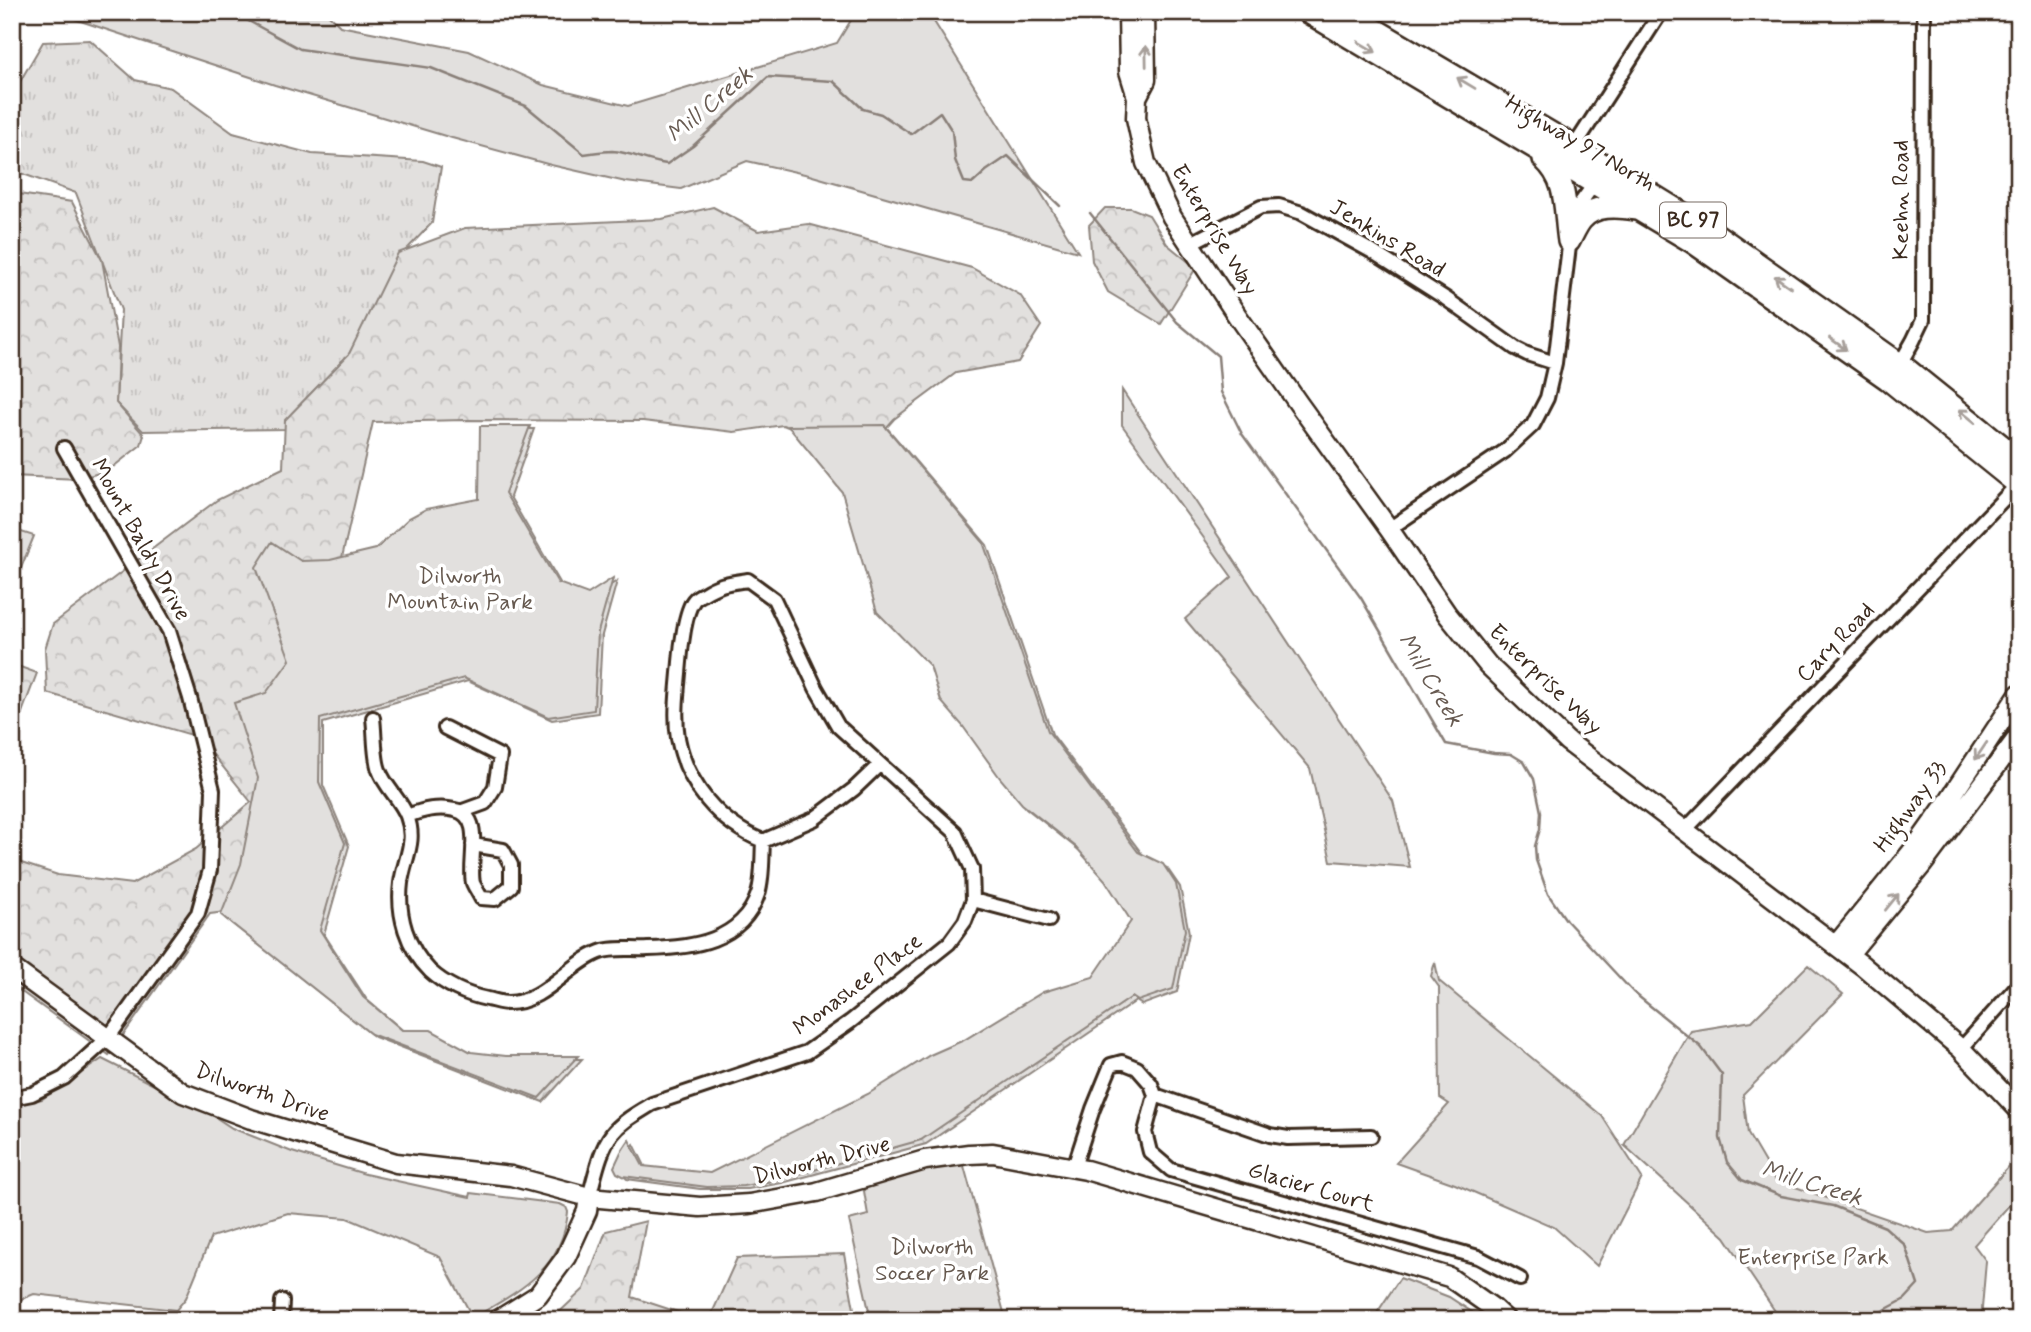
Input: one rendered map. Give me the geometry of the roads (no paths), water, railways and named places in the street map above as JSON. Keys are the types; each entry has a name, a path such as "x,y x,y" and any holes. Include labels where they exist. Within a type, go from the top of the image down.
{"highway":[{"name":"Highway 97 North","path":"1308,12 1640,209 1894,372 1946,399 2019,460"},
{"name":"Highway 97 North","path":"1345,12 1574,147 1711,232 1894,372 2019,484"},
{"path":"1530,145 1555,168 1563,186 1569,241"},
{"path":"1552,157 1574,147"},
{"path":"1595,183 1623,179"},
{"path":"1569,241 1581,219 1597,209 1617,206 1640,209"}],"street":[{"name":"Enterprise Way","path":"1128,12 1129,71 1137,97 1136,118 1146,163 1172,217 1298,403 1389,528 1447,614 1488,665 1567,741 1843,949 1961,1049 2019,1110"},
{"name":"Enterprise Way","path":"1137,97 1146,80 1145,12"},
{"path":"1574,147 1661,12"},
{"name":"Keehn Road","path":"1894,372 1923,320 1924,12"},
{"path":"1389,528 1506,451 1533,425 1547,398 1555,363 1573,213 1595,183"},
{"name":"Jenkins Road","path":"1189,244 1261,207 1279,206 1302,214 1371,251 1455,304 1515,348 1555,363"},
{"name":"Mount Baldy Drive","path":"12,1098 32,1094 64,1078 108,1038 198,913 210,870 213,790 190,698 169,631 64,448"},
{"name":"Cary Road","path":"1684,831 2019,484"},
{"path":"880,765 854,789 814,819 763,841 744,833 717,811 699,792 687,767 678,737 677,692 682,637 694,599 719,584 748,580 774,599 816,688 838,726 955,832 972,869 973,900 1049,920"},
{"name":"Highway 33","path":"1843,949 1949,800 2019,694"},
{"path":"373,718 378,768 407,816 411,845 401,883 401,917 409,943 430,970 452,986 477,997 508,1003 526,999 602,951 681,948 708,943 731,931 748,914 759,893 763,841"},
{"path":"407,816 426,809 463,811 485,803 495,787 500,756 445,728"},
{"name":"Highway 33","path":"1843,949 1922,865 2019,736"},
{"path":"463,811 472,823 473,884 481,898 495,899 511,886 511,865 503,850 473,845"},
{"name":"Monashee Place","path":"589,1197 602,1152 611,1134 630,1117 652,1104 807,1052 850,1022 948,943 965,921 973,900"},
{"name":"Dilworth Drive","path":"12,968 183,1093 251,1119 396,1163 511,1176 589,1197 699,1207 749,1204 817,1192 925,1160 993,1153 1074,1167 1449,1277 1506,1320"},
{"path":"1961,1049 2019,984"},
{"path":"1074,1167 1111,1065 1122,1062 1137,1068 1151,1084 1155,1095"},
{"name":"Glacier Court","path":"1371,1136 1288,1138 1270,1135 1155,1095 1145,1132 1150,1152 1171,1170 1478,1256 1520,1279"},
{"path":"498,1320 538,1296 566,1257 587,1211 589,1197"},
{"path":"281,1320 282,1301"}],"waterway":[{"name":"Mill Creek","path":"232,12 300,49 431,68 526,106 584,154 619,152 667,164 693,146 768,77 833,81 863,109 881,114 911,134 940,112 952,131 955,160 964,182 973,183 1008,156 1060,206"},
{"name":"Mill Creek","path":"1090,213 1177,322 1218,356 1221,392 1242,434 1361,598 1446,744 1511,754 1524,762 1534,779 1541,812 1535,846 1536,860 1548,894 1566,920 1633,992 1701,1047 1722,1075 1720,1138 1727,1162 1742,1180 1781,1196 1833,1206 1885,1227 1905,1245 1918,1285 1905,1299 1879,1313 1880,1320"}],"park label":[{"name":"Dilworth Mountain Park","path":"460,590"},
{"name":"Enterprise Park","path":"1813,1258"},
{"name":"Dilworth Soccer Park","path":"932,1261"}]}
